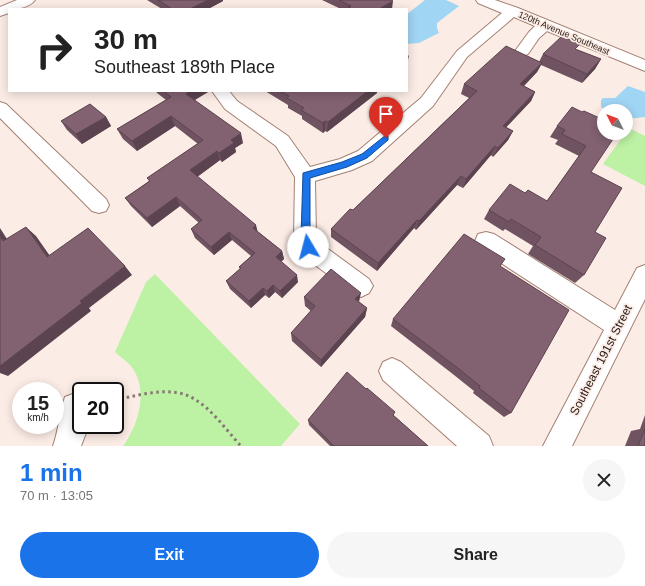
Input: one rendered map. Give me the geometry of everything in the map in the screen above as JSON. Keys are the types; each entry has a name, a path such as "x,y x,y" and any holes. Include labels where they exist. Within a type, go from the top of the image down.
{"street":[{"path":"9,8 28,0"},
{"name":"120th Avenue Southeast","path":"483,0 645,66"},
{"path":"306,176 344,165 365,156 427,102 462,54 513,11"},
{"path":"523,51 534,35 546,25"},
{"path":"221,92 231,105 282,142 306,176 305,237 308,247 361,286"},
{"path":"0,108 99,205"},
{"path":"486,241 619,326"},
{"name":"Southeast 191st Street","path":"557,446 645,275"},
{"path":"392,371 478,446"},
{"path":"67,446 72,433"}],"path":[{"path":"124,398 154,393 180,393 192,398 202,406 241,446"}],"green space":[{"path":"633,130 645,136 645,186 603,164 620,140 633,140"},
{"path":"155,274 300,424 281,446 123,446 134,427 140,405 141,394 135,373 129,364 115,352 146,282"}],"water":[{"path":"425,0 446,0 459,6 437,23 439,33 419,43 408,44 408,13"},
{"path":"628,86 645,92 645,117 633,118 633,104 601,104 601,100 603,98 615,98"}],"building":[{"path":"158,0 208,0 192,8 170,8"},
{"path":"339,0 393,1 381,8 348,7 351,6"},
{"path":"562,36 580,44 575,49 601,59 587,74 543,54"},
{"path":"506,46 542,63 520,84 535,92 503,126 513,131 498,148 495,146 466,179 461,176 419,221 417,220 378,263 331,229 350,209 353,210 477,91 464,84"},
{"path":"164,92 189,92 186,94 241,133 231,140 234,143 219,153 217,151 190,170 256,225 253,228 282,251 276,257 297,275 280,291 273,285 267,291 263,288 249,301 226,281 255,253 229,232 211,247 191,229 202,220 176,197 147,218 125,198 150,181 147,178 203,140 171,116 132,141 117,129 171,97"},
{"path":"282,92 367,92 328,122 325,121 323,123 301,110 304,108 287,98 289,96"},
{"path":"90,104 106,117 76,134 61,121"},
{"path":"572,107 597,117 597,140 612,140 591,172 622,188 595,232 606,238 584,275 535,245 541,237 511,219 509,222 489,210 510,184 525,193 528,190 547,201 586,146 562,134 565,130 557,126"},
{"path":"26,227 47,257 88,228 125,266 80,301 82,303 0,366 0,236 3,241"},
{"path":"464,234 505,259 500,266 569,310 511,413 479,388 480,386 459,369 393,319"},
{"path":"331,269 361,293 355,299 367,308 321,360 291,333 315,306 304,297"},
{"path":"347,372 395,412 393,415 428,446 334,446 308,420"},
{"path":"645,429 645,446 638,446"}],"route":[{"path":"308,247 305,237 306,176 344,165 365,156 386,138"}]}
